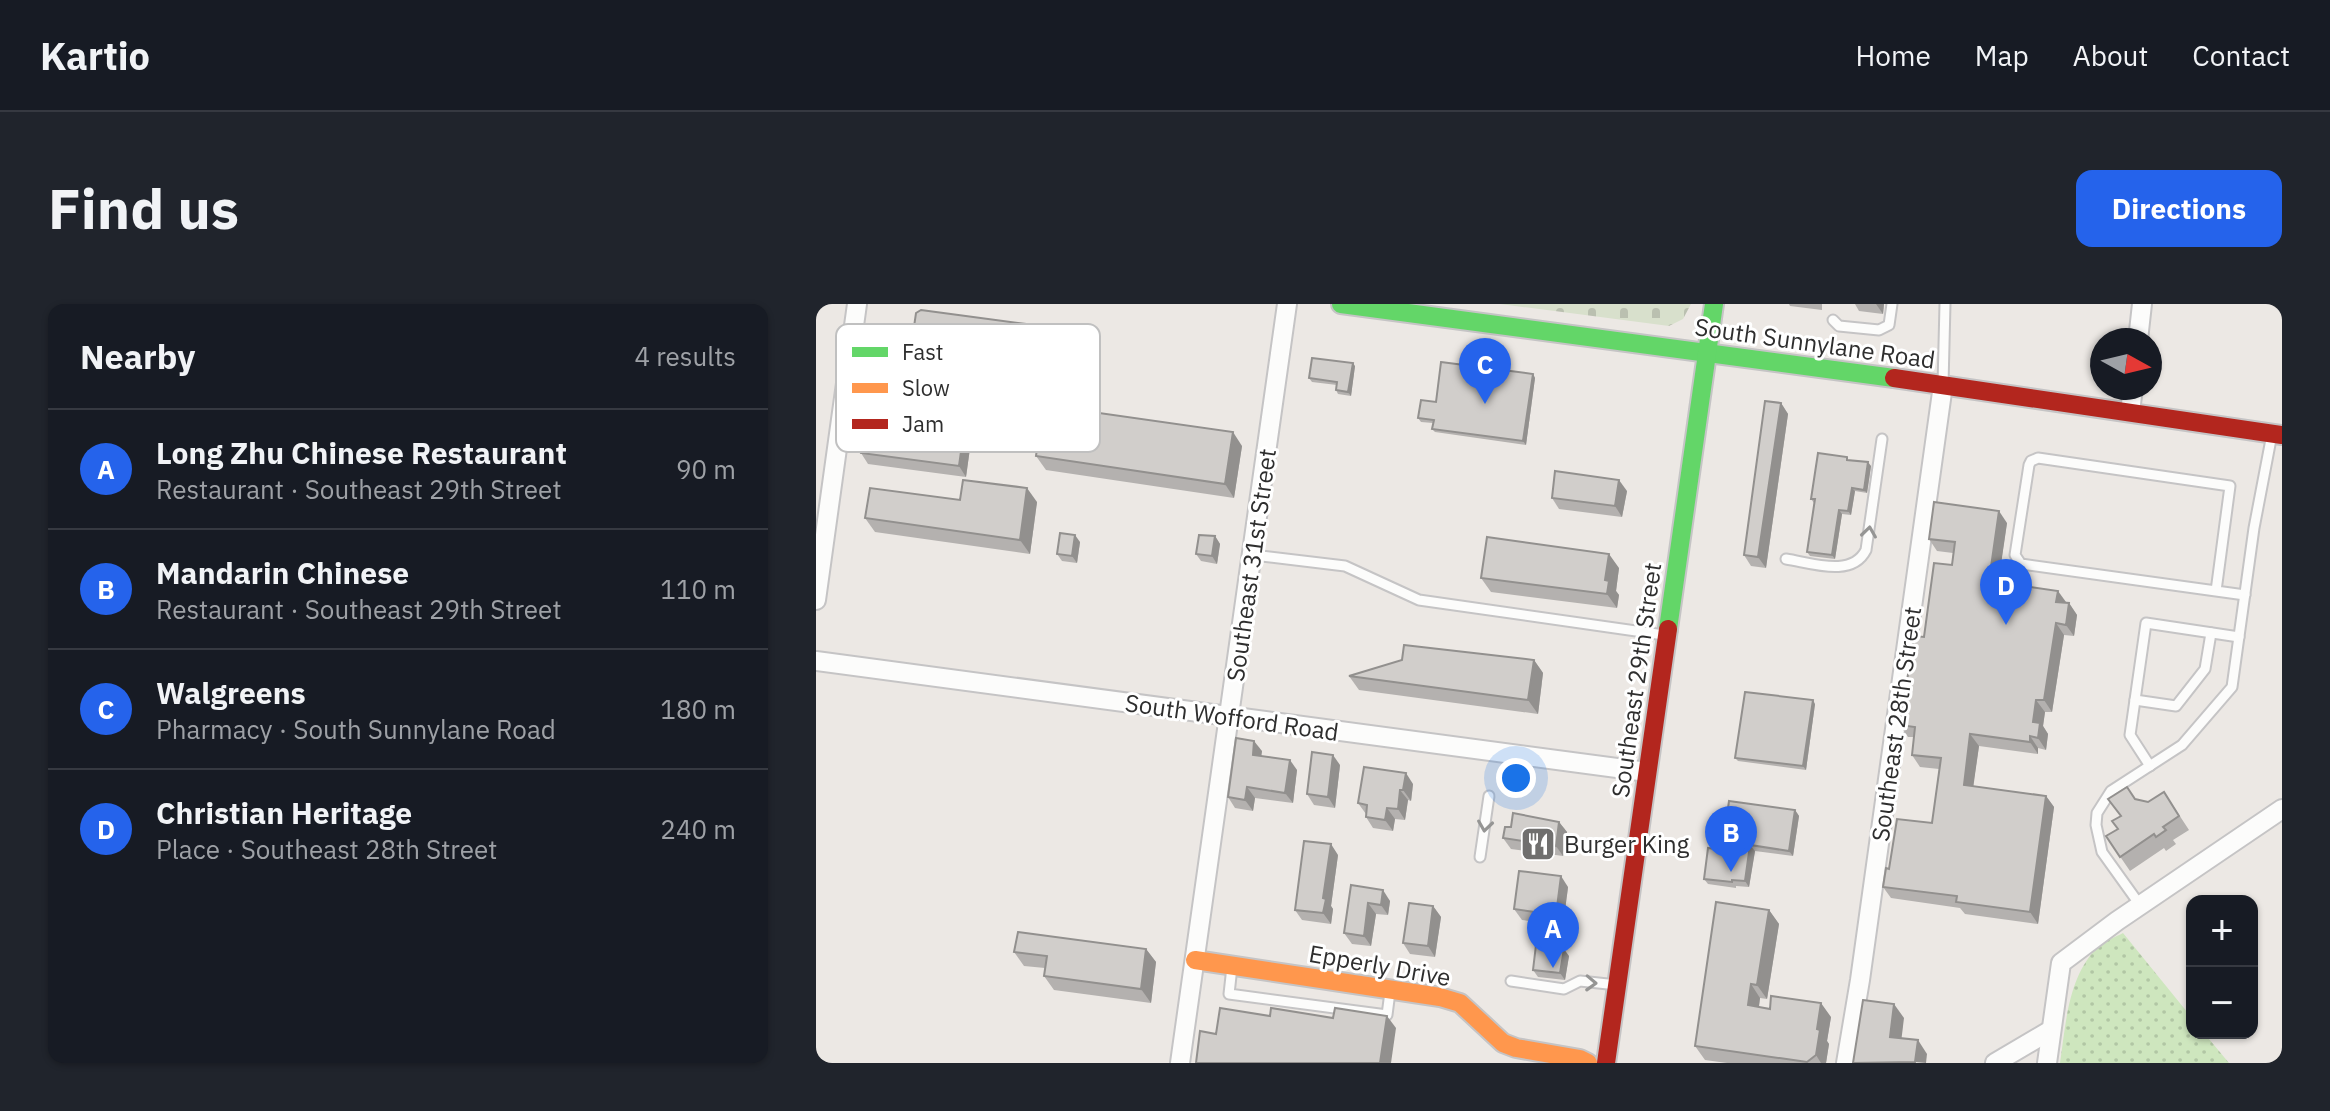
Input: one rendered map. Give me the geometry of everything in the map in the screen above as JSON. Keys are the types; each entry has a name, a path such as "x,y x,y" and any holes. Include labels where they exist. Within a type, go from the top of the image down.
{"main road":[{"name":"South Sunnylane Road","path":"1341,304 1943,385 2277,434"},
{"name":"Southeast 29th Street","path":"1606,1063 1714,304"},
{"name":"Epperly Drive","path":"1195,960 1440,997 1460,1003 1503,1043 1588,1063"}],"street":[{"path":"854,324 857,304"},
{"name":"Southeast 31st Street","path":"1180,1063 1287,304"},
{"path":"2139,328 2142,304"},
{"name":"Southeast 28th Street","path":"1846,1063 1943,385"},
{"path":"2130,412 2132,400"},
{"path":"816,600 836,452"},
{"name":"South Wofford Road","path":"816,661 1647,772"},
{"path":"2047,1063 2061,963 2140,905 2282,809"},
{"path":"1995,1063 2051,1030"}],"lane":[{"path":"1833,320 1839,326 1879,330 1889,325 1892,304"},
{"path":"1943,385 1945,304"},
{"path":"2140,905 2102,852 2096,825 2097,813 2111,791 2192,736 2232,687 2254,528 2277,434"},
{"path":"1786,559 1848,567 1863,557 1882,439"},
{"path":"2216,591 2230,486 2038,458 2031,461 2015,555 2021,564 2216,591 2245,595"},
{"path":"1253,555 1345,566 1419,600 1667,635"},
{"path":"2150,766 2130,735 2146,623 2239,637"},
{"path":"2135,700 2176,706 2205,669 2211,633"},
{"path":"1480,857 1489,796"},
{"path":"1232,966 1229,994 1387,1015 1391,989"},
{"path":"1280,1001 1284,973"},
{"path":"1511,981 1564,989 1580,981 1617,985"},
{"path":"1343,1009 1347,982"}],"green space":[{"path":"1500,304 1691,304 1683,319 1669,326"},
{"path":"2123,933 2186,1011 2186,1039 2209,1039 2229,1063 2060,1063 2075,985 2089,957 2105,942"}],"building":[{"path":"921,310 1026,324 914,324 916,313"},
{"path":"1312,358 1353,363 1348,392 1336,390 1337,382 1309,378"},
{"path":"1441,362 1533,374 1523,441 1432,429 1434,420 1418,418 1421,400 1436,402"},
{"path":"1765,401 1781,403 1758,557 1744,555"},
{"path":"1100,413 1233,432 1225,484 1036,456 1037,452 1100,452"},
{"path":"861,452 961,452 959,466"},
{"path":"1818,453 1868,462 1864,490 1852,488 1848,511 1839,510 1832,555 1807,552"},
{"path":"1555,471 1619,480 1615,506 1552,498"},
{"path":"963,480 1027,488 1020,540 865,518 870,488 960,500"},
{"path":"1934,502 1999,511 1989,581 2058,591 2056,602 2069,603 2066,625 2056,623 2044,700 2036,700 2033,722 2040,723 2038,738 2030,736 2030,742 1970,734 1964,785 2046,796 2030,912 1956,902 1957,896 1883,887 1897,819 1932,823 1941,758 1912,755 1915,727 1900,725 1914,636 1924,637 1934,563 1952,565 1955,542 1929,539"},
{"path":"1060,533 1075,535 1072,556 1057,554"},
{"path":"1199,535 1215,536 1212,556 1196,554"},
{"path":"1487,537 1609,554 1605,580 1609,581 1607,594 1481,578"},
{"path":"1404,645 1534,660 1528,700 1349,676 1402,660"},
{"path":"1745,692 1813,700 1803,766 1735,758"},
{"path":"1236,738 1254,741 1253,755 1290,760 1285,793 1247,787 1245,800 1228,797"},
{"path":"1312,752 1333,755 1328,797 1307,794"},
{"path":"1364,767 1406,773 1398,809 1387,808 1385,820 1366,817 1367,805 1358,803"},
{"path":"2127,787 2135,799 2148,802 2164,792 2179,816 2163,827 2166,830 2156,837 2154,834 2120,857 2106,836 2118,829 2112,821 2121,816 2108,799"},
{"path":"1729,801 1795,810 1789,851 1750,845 1745,881 1704,879 1708,848 1722,850"},
{"path":"1513,813 1559,822 1556,846 1503,838 1505,827 1511,827"},
{"path":"1304,841 1331,844 1323,913 1295,910"},
{"path":"1519,871 1561,876 1556,915 1514,909"},
{"path":"1351,885 1383,890 1381,905 1368,903 1364,936 1344,933"},
{"path":"1716,902 1769,910 1757,985 1751,984 1748,1005 1770,1009 1771,996 1821,1003 1816,1055 1807,1062 1695,1046"},
{"path":"1409,903 1433,906 1428,946 1403,943"},
{"path":"1018,932 1146,949 1141,989 1044,976 1047,956 1014,952"},
{"path":"1536,945 1564,949 1560,973 1533,970"},
{"path":"1863,1000 1894,1004 1890,1037 1918,1040 1915,1062 1853,1063"},
{"path":"1220,1008 1270,1016 1271,1008 1333,1018 1335,1008 1387,1016 1380,1063 1196,1063 1200,1031 1216,1034"}],"traffic: fast":[{"path":"1341,304 1894,378"},
{"path":"1668,629 1714,304"}],"traffic: slow":[{"path":"1195,960 1440,997 1460,1003 1503,1043 1588,1063"}],"traffic: jam":[{"path":"1894,378 2282,435"},
{"path":"1606,1063 1668,629"}],"place":[{"name":"Walgreens","path":"1485,404"},
{"name":"Christian Heritage","path":"2006,625"},
{"name":"Burger King","path":"1538,844"},
{"name":"Mandarin Chinese","path":"1731,872"},
{"name":"Long Zhu Chinese Restaurant","path":"1553,968"}]}
